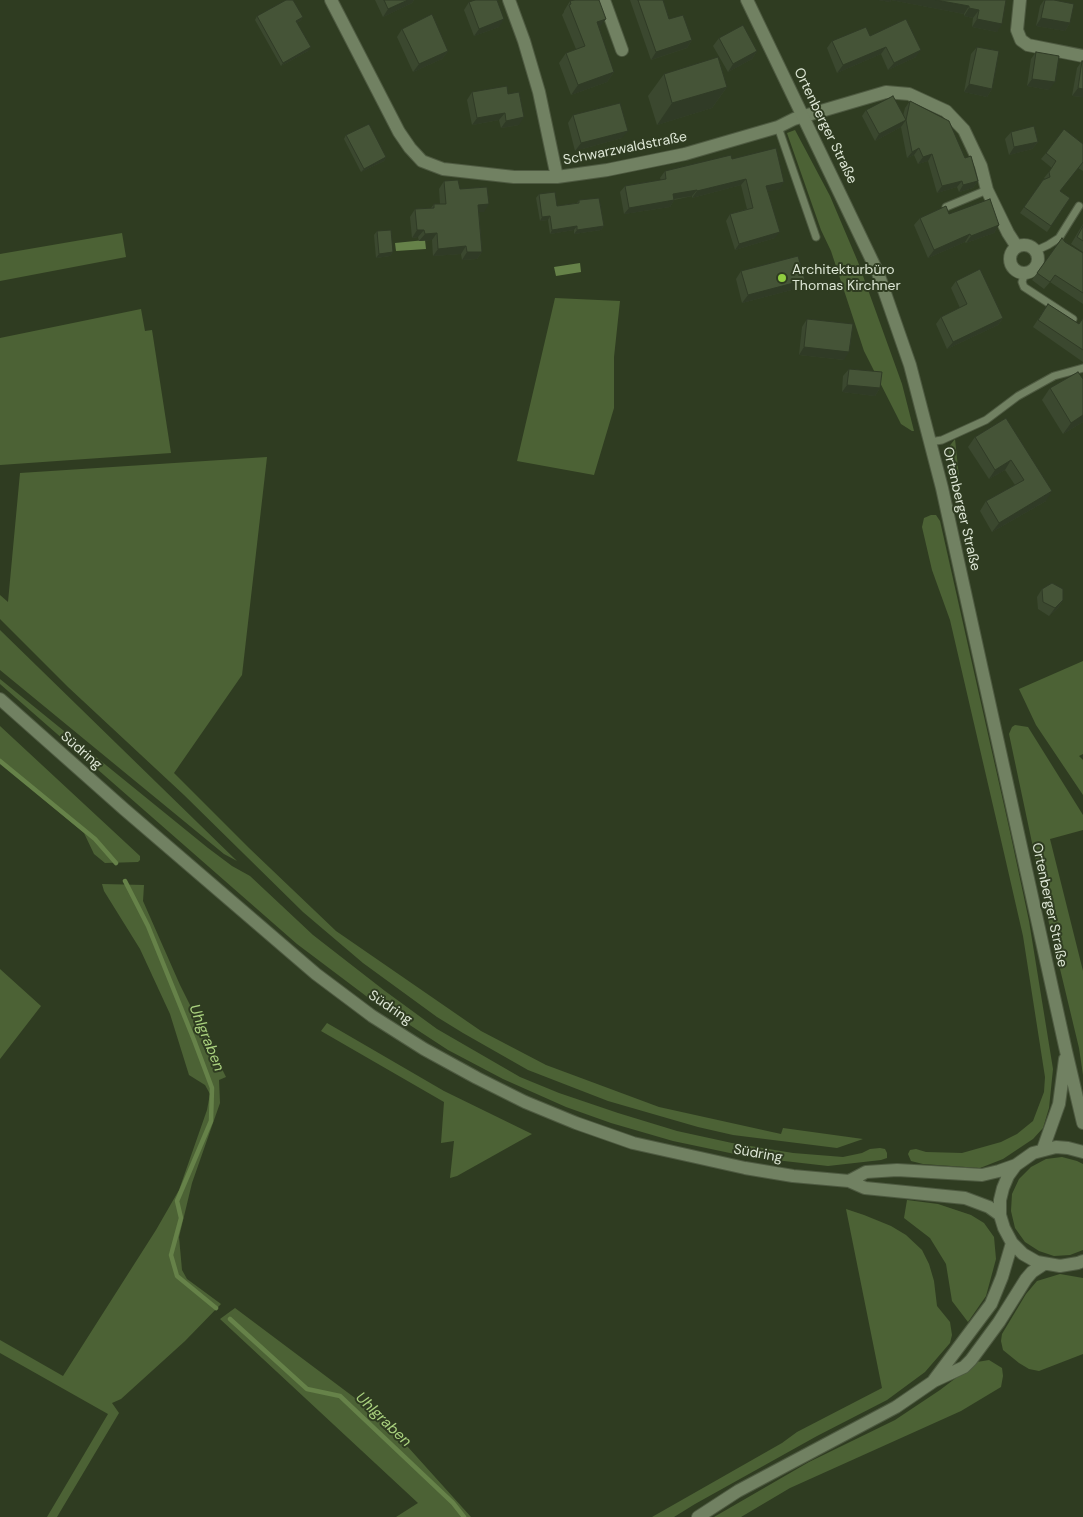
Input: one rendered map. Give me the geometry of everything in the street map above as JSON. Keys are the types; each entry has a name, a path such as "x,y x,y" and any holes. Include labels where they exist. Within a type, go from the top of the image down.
{"street":[{"name":"Schwarzwaldstraße","path":"331,0 398,132 422,161 443,169 514,177 557,177 607,170 685,154 778,127 804,116 886,92 909,94 946,111 964,130 981,166 987,190 1008,233 1017,246"},
{"path":"509,0 540,92 557,177"},
{"path":"604,0 622,50"},
{"name":"Ortenberger Straße","path":"747,0 878,273 910,365 930,442 968,608 1083,1124"},
{"path":"1020,0 1017,30 1020,40 1028,45 1083,56"},
{"path":"1027,245 1036,251 1038,258 1032,271 1025,273 1017,272 1012,266 1010,259 1012,252 1017,246 1027,245"},
{"name":"Südring","path":"0,700 160,841 316,974 372,1016 424,1049 524,1102 576,1123 634,1142 694,1158 793,1176 848,1181 865,1188 965,1198 989,1207 1000,1214"},
{"name":"Ortenberger Straße","path":"1043,1149 1059,1104 1066,1051"},
{"path":"1081,1264 1060,1266 1044,1264 1023,1254 1012,1242 1004,1228 1000,1214 1000,1200 1008,1176 1016,1165 1029,1156 1043,1149 1056,1147 1083,1152"},
{"name":"Südring","path":"848,1181 866,1172 897,1170 982,1175 1016,1165"},
{"path":"934,1381 991,1304 1002,1277 1012,1242"},
{"path":"698,1517 738,1491 896,1407 934,1381 964,1368 1000,1322 1026,1278 1044,1264"}],"lane":[{"path":"778,127 816,237"},
{"path":"946,207 987,190"},
{"path":"1036,251 1059,238 1079,206"},
{"path":"1059,238 1063,245"},
{"path":"1025,273 1022,282 1024,287 1073,319"},
{"path":"930,442 942,440 986,420 1018,396 1054,376 1083,368"}],"shaded area":[{"path":"795,130 830,196 858,262 902,384 914,431 901,424 864,351 831,251 821,230 787,133"},
{"path":"122,233 126,257 0,281 0,254"},
{"path":"425,240 426,249 396,251 395,243"},
{"path":"580,263 581,272 556,276 554,267"},
{"path":"555,298 620,301 614,357 614,408 594,475 517,461"},
{"path":"141,309 145,331 152,330 171,453 0,465 0,338"},
{"path":"955,439 961,496 957,496 948,448"},
{"path":"267,457 242,675 174,773 336,931 481,1031 546,1065 659,1107 781,1134 783,1128 863,1139 837,1148 733,1135 698,1127 608,1101 528,1070 463,1033 437,1017 363,963 303,912 184,795 68,687 0,619 0,595 8,602 20,473"},
{"path":"936,515 940,521 1010,832 1029,921 1053,1069 1049,1108 1043,1128 1033,1139 1003,1159 980,1168 923,1164 911,1161 908,1154 910,1150 916,1149 926,1152 962,1153 1001,1142 1017,1134 1033,1121 1044,1092 1045,1077 1023,936 950,620 932,570 922,527 924,518"},
{"path":"0,630 237,861 224,854 0,670"},
{"path":"1083,661 1083,754 1079,756 1083,760 1083,795 1036,725 1019,689"},
{"path":"0,679 208,848 232,866 250,876 313,935 385,991 437,1029 520,1077 559,1093 677,1131 732,1143 793,1153 843,1157 880,1148 885,1149 887,1158 828,1166 749,1157 673,1141 611,1123 566,1107 503,1079 448,1050 370,999 297,944 0,684"},
{"path":"1015,725 1028,727 1083,815 1083,830 1050,839 1083,971 1083,1075 1079,1048 1049,923 1009,734"},
{"path":"0,726 140,856 140,860 138,862 105,863 94,854 84,833 0,763"},
{"path":"102,884 144,885 143,901 180,985 226,1077 219,1080 220,1103 192,1183 179,1237 182,1270 187,1279 221,1304 185,1341 121,1399 112,1403 119,1413 57,1517 47,1517 108,1414 0,1353 0,1340 63,1376 156,1230 179,1190 207,1110 210,1094 205,1085 189,1075 170,1014 140,949 104,891"},
{"path":"0,969 41,1006 0,1059"},
{"path":"327,1023 444,1091 532,1134 457,1176 450,1178 454,1141 441,1143 444,1102 321,1031"},
{"path":"1062,1157 1083,1164 1083,1250 1070,1255 1054,1256 1039,1251 1025,1242 1015,1228 1011,1211 1012,1194 1019,1179 1031,1167 1046,1159"},
{"path":"907,1200 938,1204 971,1215 984,1223 994,1237 996,1259 986,1296 968,1322 952,1301 946,1264 930,1238 904,1218"},
{"path":"846,1209 891,1226 906,1235 922,1250 934,1281 937,1306 950,1322 952,1335 950,1343 925,1372 887,1400 817,1436 674,1517 652,1517 782,1443 797,1432 882,1388"},
{"path":"1060,1274 1083,1278 1083,1354 1039,1371 1029,1369 1003,1350 1002,1334 1026,1294 1037,1281"},
{"path":"235,1308 359,1401 398,1436 471,1517 396,1517 418,1503 220,1319"},
{"path":"989,1360 1002,1368 1001,1387 961,1411 790,1488 741,1517 714,1517 809,1462 895,1420 977,1362"}],"building":[{"path":"286,0 293,0 303,17 296,21 311,47 283,63 257,16"},
{"path":"384,0 408,0 388,9"},
{"path":"475,0 497,0 504,19 479,29 469,2"},
{"path":"599,0 606,19 597,22 614,72 578,85 566,53 585,46 569,5 571,4 570,1"},
{"path":"638,0 663,0 669,19 683,15 692,40 656,52"},
{"path":"936,0 1006,0 1002,24 977,19 979,10 969,8 969,6"},
{"path":"1045,0 1074,4 1070,23 1041,18"},
{"path":"432,14 448,51 419,64 402,29"},
{"path":"906,19 921,50 894,63 886,47 843,65 832,41 866,27 870,36"},
{"path":"743,25 757,51 733,64 719,38"},
{"path":"977,47 999,51 992,89 969,84"},
{"path":"1036,52 1059,56 1055,82 1032,79"},
{"path":"718,57 727,87 672,103 664,74"},
{"path":"1083,61 1083,89 1078,88"},
{"path":"507,86 508,94 519,92 524,117 506,121 505,113 477,118 472,92"},
{"path":"893,96 906,120 879,134 866,110"},
{"path":"910,101 949,121 965,158 971,156 978,181 963,185 962,181 942,186 932,154 923,157 919,148 912,152 906,120"},
{"path":"620,103 628,131 581,143 573,115"},
{"path":"369,124 386,157 364,169 346,135"},
{"path":"1034,126 1038,142 1014,147 1011,132"},
{"path":"1064,129 1083,144 1083,162 1060,191 1070,198 1051,226 1024,207 1043,180 1050,177 1049,172 1056,161 1046,153"},
{"path":"776,148 784,182 766,186 780,232 739,244 730,214 753,208 746,179 697,191 673,194 674,200 629,208 625,186 666,179 665,171 731,155 732,159"},
{"path":"458,180 460,189 487,187 489,204 478,205 482,252 467,252 466,246 438,249 437,233 425,234 424,230 417,230 415,209 434,208 434,204 446,204 444,181"},
{"path":"555,192 557,206 579,203 579,200 599,198 604,226 577,230 577,226 552,230 550,216 542,217 539,194"},
{"path":"990,199 999,225 971,236 970,234 934,250 920,218 946,206 949,214"},
{"path":"1083,226 1083,241 1077,237"},
{"path":"391,230 393,252 379,254 377,231"},
{"path":"1062,238 1065,242 1083,253 1083,293 1055,275 1050,282 1037,273"},
{"path":"798,256 805,280 748,295 741,271"},
{"path":"980,269 1003,318 953,342 941,317 967,304 956,281"},
{"path":"1048,304 1079,324 1083,318 1083,350 1038,320"},
{"path":"807,319 853,324 849,352 804,347"},
{"path":"849,369 882,372 880,388 847,385"},
{"path":"1078,372 1083,379 1083,415 1071,423 1050,388"},
{"path":"1006,418 1052,491 999,523 986,501 1024,480 1011,460 995,470 975,437"},
{"path":"1052,583 1063,589 1063,600 1055,608 1043,602 1042,589"}],"waterway":[{"name":"Uhlgraben","path":"0,761 95,839 116,863"},
{"name":"Uhlgraben","path":"125,881 148,926 212,1088 211,1121 177,1201 181,1218 171,1255 177,1276 216,1308"},
{"name":"Uhlgraben","path":"230,1319 307,1389 340,1396 453,1503 464,1517"}],"place":[{"name":"Architekturbüro Thomas Kirchner","path":"782,278"}]}
